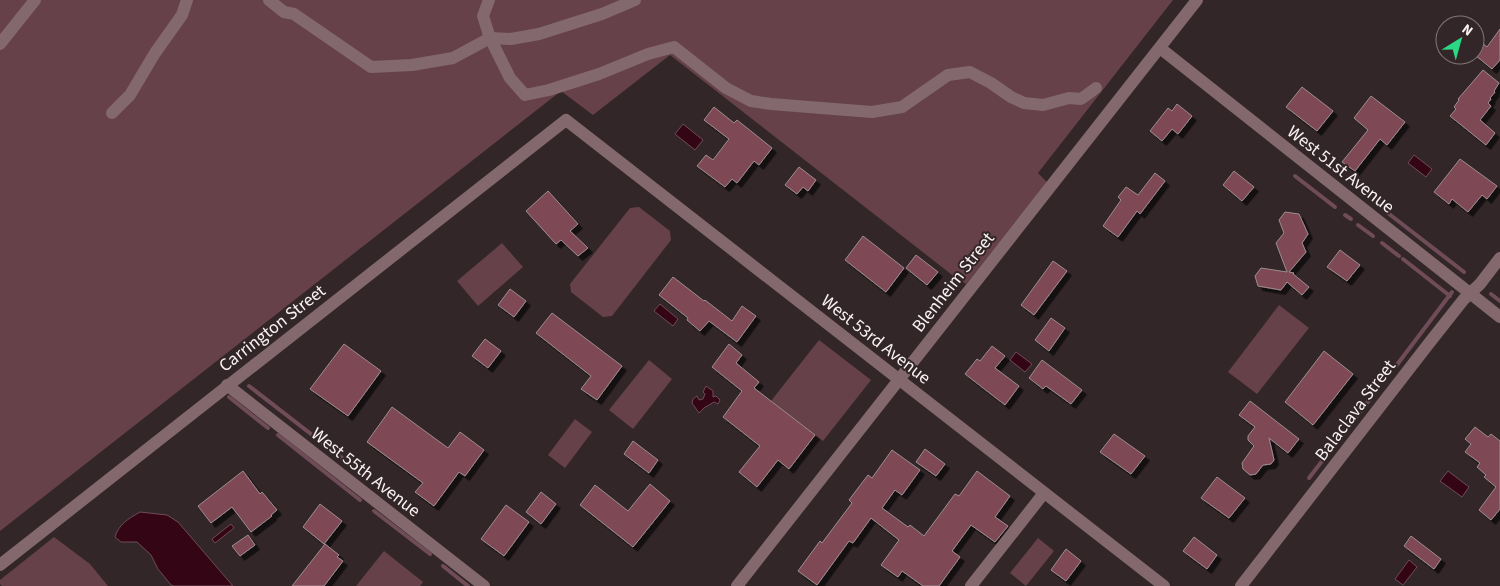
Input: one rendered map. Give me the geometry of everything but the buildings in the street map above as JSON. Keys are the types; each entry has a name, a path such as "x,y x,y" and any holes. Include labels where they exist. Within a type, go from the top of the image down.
{"street":[{"path":"0,44 35,0"},
{"path":"112,113 130,95 155,53 182,15 187,0"},
{"path":"269,0 284,12 294,14 371,66 412,65 453,58 490,38 511,39 539,34 602,14 635,0"},
{"path":"489,0 483,16 490,38 510,78 525,95 549,90 599,74 648,54 674,47 726,88 751,101 805,107 872,112 902,107 948,75 970,72 1024,103 1043,105 1069,98 1081,99 1096,88"},
{"name":"Blenheim Street","path":"737,586 1197,0"},
{"name":"West 51st Avenue","path":"1160,48 1500,317"},
{"name":"West 53rd Avenue","path":"566,120 1164,586"},
{"name":"Carrington Street","path":"0,565 566,120"},
{"name":"Balaclava Street","path":"1242,586 1430,342 1500,258"},
{"name":"West 55th Avenue","path":"227,385 484,586"},
{"path":"972,586 1044,492"}],"shaded area":[{"path":"0,0 1173,0 1038,173 1047,182 966,284 670,55 593,115 561,91 0,531"},
{"path":"683,124 703,140 695,150 675,134"},
{"path":"1414,155 1432,169 1426,177 1408,163"},
{"path":"639,207 670,231 671,240 612,316 603,317 571,292 570,284 630,208"},
{"path":"502,243 523,267 478,306 457,281"},
{"path":"660,304 678,319 673,326 654,311"},
{"path":"1279,305 1309,328 1257,394 1228,372"},
{"path":"819,340 871,380 823,441 771,401"},
{"path":"1016,352 1032,364 1025,372 1010,360"},
{"path":"649,360 672,379 633,429 609,410"},
{"path":"706,386 713,391 713,397 716,396 720,400 718,404 714,402 699,413 692,403 693,399 697,396 699,400 703,399 705,394 703,392"},
{"path":"575,419 592,432 565,468 548,455"},
{"path":"1448,471 1469,487 1462,497 1440,481"},
{"path":"140,512 167,515 178,522 233,586 171,585 158,569 151,555 137,542 121,542 115,537 122,525"},
{"path":"231,524 234,528 215,543 212,539"},
{"path":"54,537 90,564 108,586 2,586 0,584 0,580"},
{"path":"1038,538 1054,551 1026,586 1010,573"},
{"path":"384,551 423,582 420,586 356,586"},
{"path":"1409,560 1417,567 1403,585 1395,579"}],"waterway":[{"path":"1295,176 1335,207"},
{"path":"1384,210 1464,272"},
{"path":"1345,215 1351,219"},
{"path":"1358,225 1373,236"},
{"path":"1382,243 1399,256"},
{"path":"1403,259 1450,296"},
{"path":"1396,366 1452,292"},
{"path":"1491,294 1500,301"},
{"path":"249,386 342,458"},
{"path":"1309,478 1373,395"},
{"path":"229,397 268,428"},
{"path":"278,435 360,500"},
{"path":"374,511 430,554"},
{"path":"443,566 468,586"}]}
